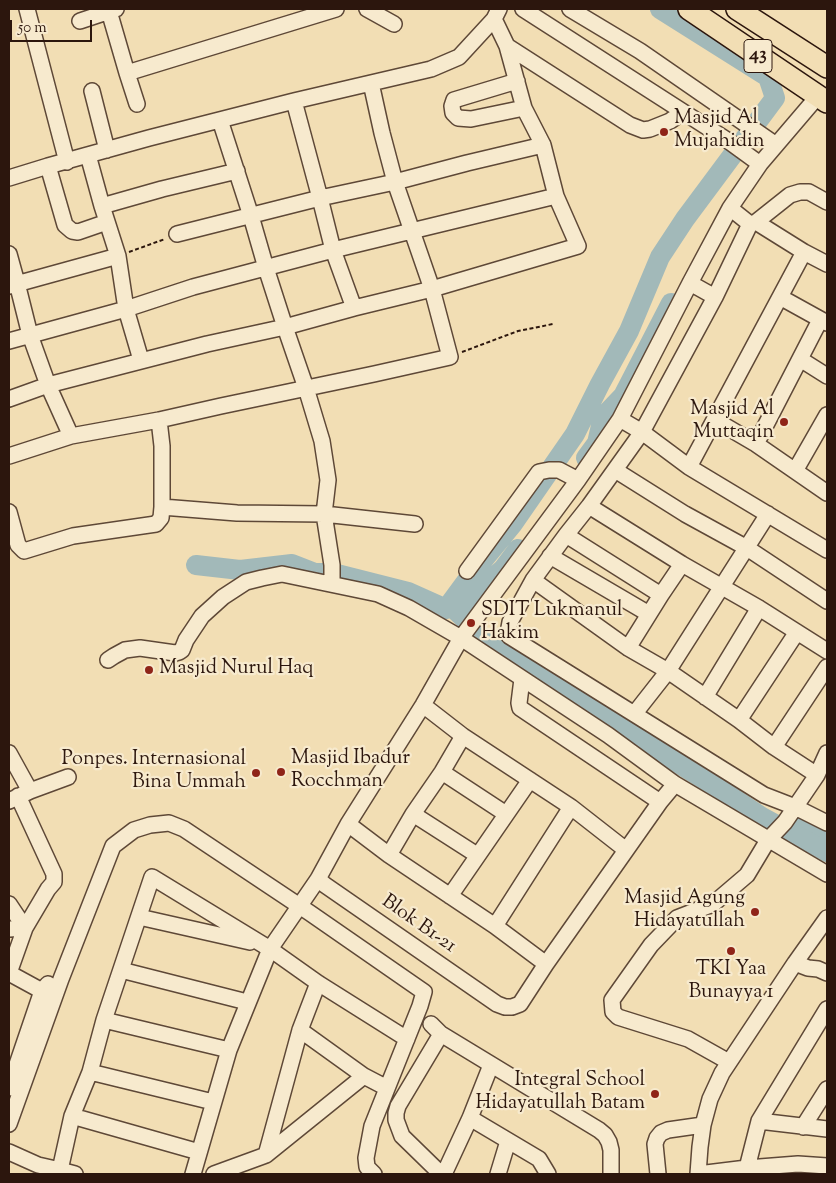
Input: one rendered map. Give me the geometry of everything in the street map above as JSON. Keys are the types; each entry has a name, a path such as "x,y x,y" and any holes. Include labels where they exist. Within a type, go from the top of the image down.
{"highway":[{"name":"43","path":"689,9 822,99"},
{"name":"43","path":"737,9 827,67"}],"street":[{"path":"27,9 67,162"},
{"path":"127,73 336,9"},
{"path":"367,9 394,24"},
{"path":"522,9 756,161"},
{"path":"570,9 640,51 774,143"},
{"path":"80,21 113,10 136,104"},
{"path":"9,399 48,385 141,360 285,327 432,289 578,246 556,196 543,146 524,108 496,14"},
{"path":"10,174 67,162 294,101 431,69 459,57 496,14"},
{"path":"507,46 630,125 643,130 670,121 683,112"},
{"path":"517,81 454,100 452,106 453,113 458,118 471,119 524,108"},
{"path":"9,456 71,436 159,420 450,357 432,289 395,182 371,83"},
{"path":"92,91 107,150"},
{"path":"822,99 756,161 730,208 693,284 615,470 533,580 508,628 509,636 764,794 827,823"},
{"path":"294,101 332,250 354,308"},
{"path":"220,120 322,441 328,480 324,514 332,575"},
{"path":"177,234 320,198 543,146"},
{"path":"88,155 118,256 126,309 141,360"},
{"path":"48,166 65,225 78,232 107,222"},
{"path":"102,206 236,171"},
{"path":"193,1174 229,1050 267,947 318,879 348,824 423,706 460,638 578,480 632,426 713,296 753,223 790,195 800,192 809,192 827,202"},
{"path":"9,340 126,309 193,287 332,250 556,196"},
{"path":"730,208 827,264"},
{"path":"689,467 804,252"},
{"path":"9,254 13,284 30,335 48,385 71,436"},
{"path":"13,284 118,256"},
{"path":"693,284 713,296"},
{"path":"756,444 800,359 824,322 780,296"},
{"path":"800,359 827,376"},
{"path":"795,471 827,415"},
{"path":"9,515 18,545 24,550 73,536 156,524 161,518 162,507 162,446 159,420"},
{"path":"715,420 756,444 827,493"},
{"path":"632,426 689,467 768,514 825,544"},
{"path":"466,571 539,472 559,470 578,480"},
{"path":"615,470 685,514 747,548 827,601"},
{"path":"589,506 797,632 826,646"},
{"path":"162,507 238,513 324,514 414,524"},
{"path":"635,713 668,671 768,514"},
{"path":"566,534 661,595"},
{"path":"550,556 649,614"},
{"path":"628,648 682,564"},
{"path":"108,660 125,650 140,648 179,652 202,616 223,597 246,582 282,574 332,575 409,608 460,638 608,735 675,784 770,837 827,874"},
{"path":"533,580 628,648 668,671 774,747 817,775"},
{"path":"705,697 759,608"},
{"path":"738,720 797,632"},
{"path":"774,747 827,667"},
{"path":"522,679 520,708 660,802"},
{"path":"423,706 463,736 571,807 626,850"},
{"path":"564,737 574,712"},
{"path":"389,855 463,736"},
{"path":"9,753 19,796 54,874 54,882 25,928 9,973 42,992"},
{"path":"729,1062 688,1039 618,1017 613,1012 612,1000 650,945 677,918 713,904 747,875 770,837 785,822 817,775 827,754"},
{"path":"442,772 506,814"},
{"path":"19,796 68,778"},
{"path":"450,896 530,780"},
{"path":"348,824 389,855 495,926 546,964 660,802 675,784"},
{"path":"495,926 571,807"},
{"path":"413,814 478,855"},
{"path":"9,1124 68,960 113,846 134,830 150,825 170,823 184,829 424,992 372,1126 366,1158 367,1168 374,1174"},
{"path":"60,1170 72,1116 90,1072 104,1020 152,877 267,947 318,983 407,1039"},
{"name":"Blok B1-21","path":"318,879 497,1004 505,1007 520,1004 546,964"},
{"path":"9,904 25,928"},
{"path":"138,917 267,947"},
{"path":"827,918 722,1073 710,1099 703,1125 698,1174 827,1166"},
{"path":"9,929 25,928"},
{"path":"9,1088 42,992 68,960"},
{"path":"795,963 827,973"},
{"path":"121,970 248,1002"},
{"path":"266,1155 300,1030 318,983"},
{"path":"747,1171 759,1121 825,1017"},
{"path":"104,1020 229,1050"},
{"path":"491,1065 470,1118 442,1174 402,1136 396,1120 398,1106 436,1029 491,1065 599,1130 609,1142 611,1174"},
{"path":"300,1030 364,1076 387,1088"},
{"path":"90,1072 213,1102"},
{"path":"214,1174 266,1155 364,1076"},
{"path":"803,1127 827,1089"},
{"path":"72,1116 199,1152"},
{"path":"470,1118 539,1160 548,1174"},
{"path":"759,1121 827,1130"},
{"path":"658,1174 655,1144 661,1133 668,1130 703,1125"},
{"path":"498,1174 508,1141"},
{"path":"9,1152 38,1165 75,1174"}],"path":[{"path":"118,256 177,234"},
{"path":"450,357 518,331 553,324"}],"water":[{"path":"788,810 827,830 827,862 774,830"}],"waterway":[{"path":"196,565 240,570 292,564 315,573 333,573 408,592 446,609 512,525 575,434 629,331 660,257 685,219 775,98 768,77 660,9"},
{"path":"586,458 597,443 603,417 623,396 671,303"},
{"path":"518,549 503,569 456,611 470,624 473,634 762,817 827,852"}],"place":[{"name":"Masjid Al Mujahidin","path":"664,132"},
{"name":"Masjid Al Muttaqin","path":"784,422"},
{"name":"SDIT Lukmanul Hakim","path":"471,623"},
{"name":"Masjid Nurul Haq","path":"149,670"},
{"name":"Masjid Ibadur Rocchman","path":"281,772"},
{"name":"Ponpes. Internasional Bina Ummah","path":"256,773"},
{"name":"Masjid Agung Hidayatullah","path":"755,912"},
{"name":"TKI Yaa Bunayya 1","path":"731,951"},
{"name":"Integral School Hidayatullah Batam","path":"655,1094"}]}
